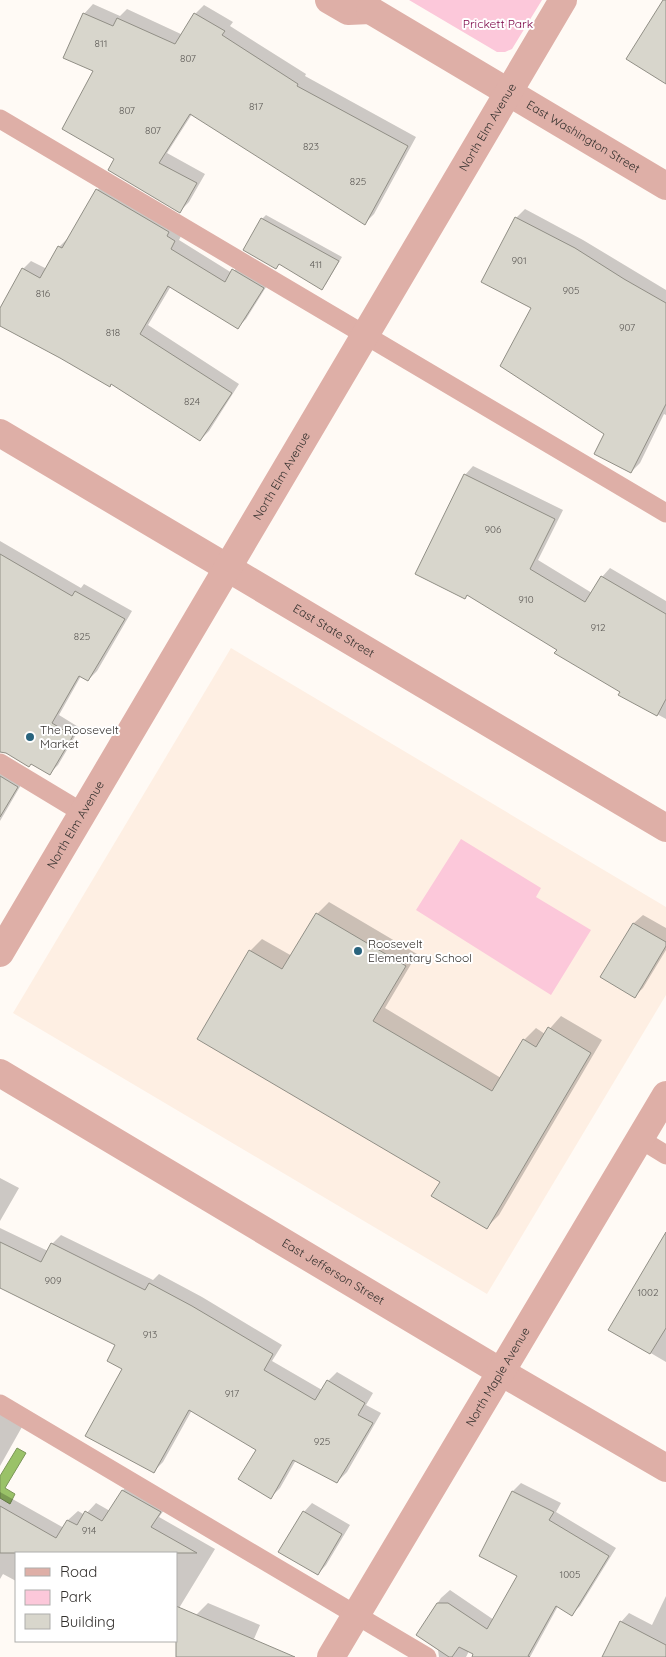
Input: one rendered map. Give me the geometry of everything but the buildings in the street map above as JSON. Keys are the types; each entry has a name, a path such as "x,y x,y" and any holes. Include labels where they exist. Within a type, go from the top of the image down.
{"street":[{"name":"East Washington Street","path":"330,0 348,11 367,5 666,186"},
{"name":"North Elm Avenue","path":"0,953 563,0"},
{"name":"East State Street","path":"0,434 666,828"},
{"name":"East Jefferson Street","path":"0,1073 501,1372 666,1468"},
{"name":"North Maple Avenue","path":"331,1657 666,1096"}],"lane":[{"path":"0,119 666,513"},
{"path":"0,763 83,813"},
{"path":"640,1139 666,1155"},
{"path":"0,1404 427,1657"}],"shaded area":[{"name":"Roosevelt Elementary School","path":"231,648 666,907 666,995 487,1294 13,1013"},
{"path":"17,1448 26,1453 5,1488 15,1494 10,1504 0,1498 0,1476"}],"green space":[{"name":"Prickett Park","path":"409,0 542,0 512,49 505,52 497,52"},
{"path":"461,839 541,888 536,897 591,930 551,995 416,910"}],"place":[{"name":"The Roosevelt Market","path":"30,737"},
{"name":"Roosevelt Elementary School","path":"358,951"}]}
